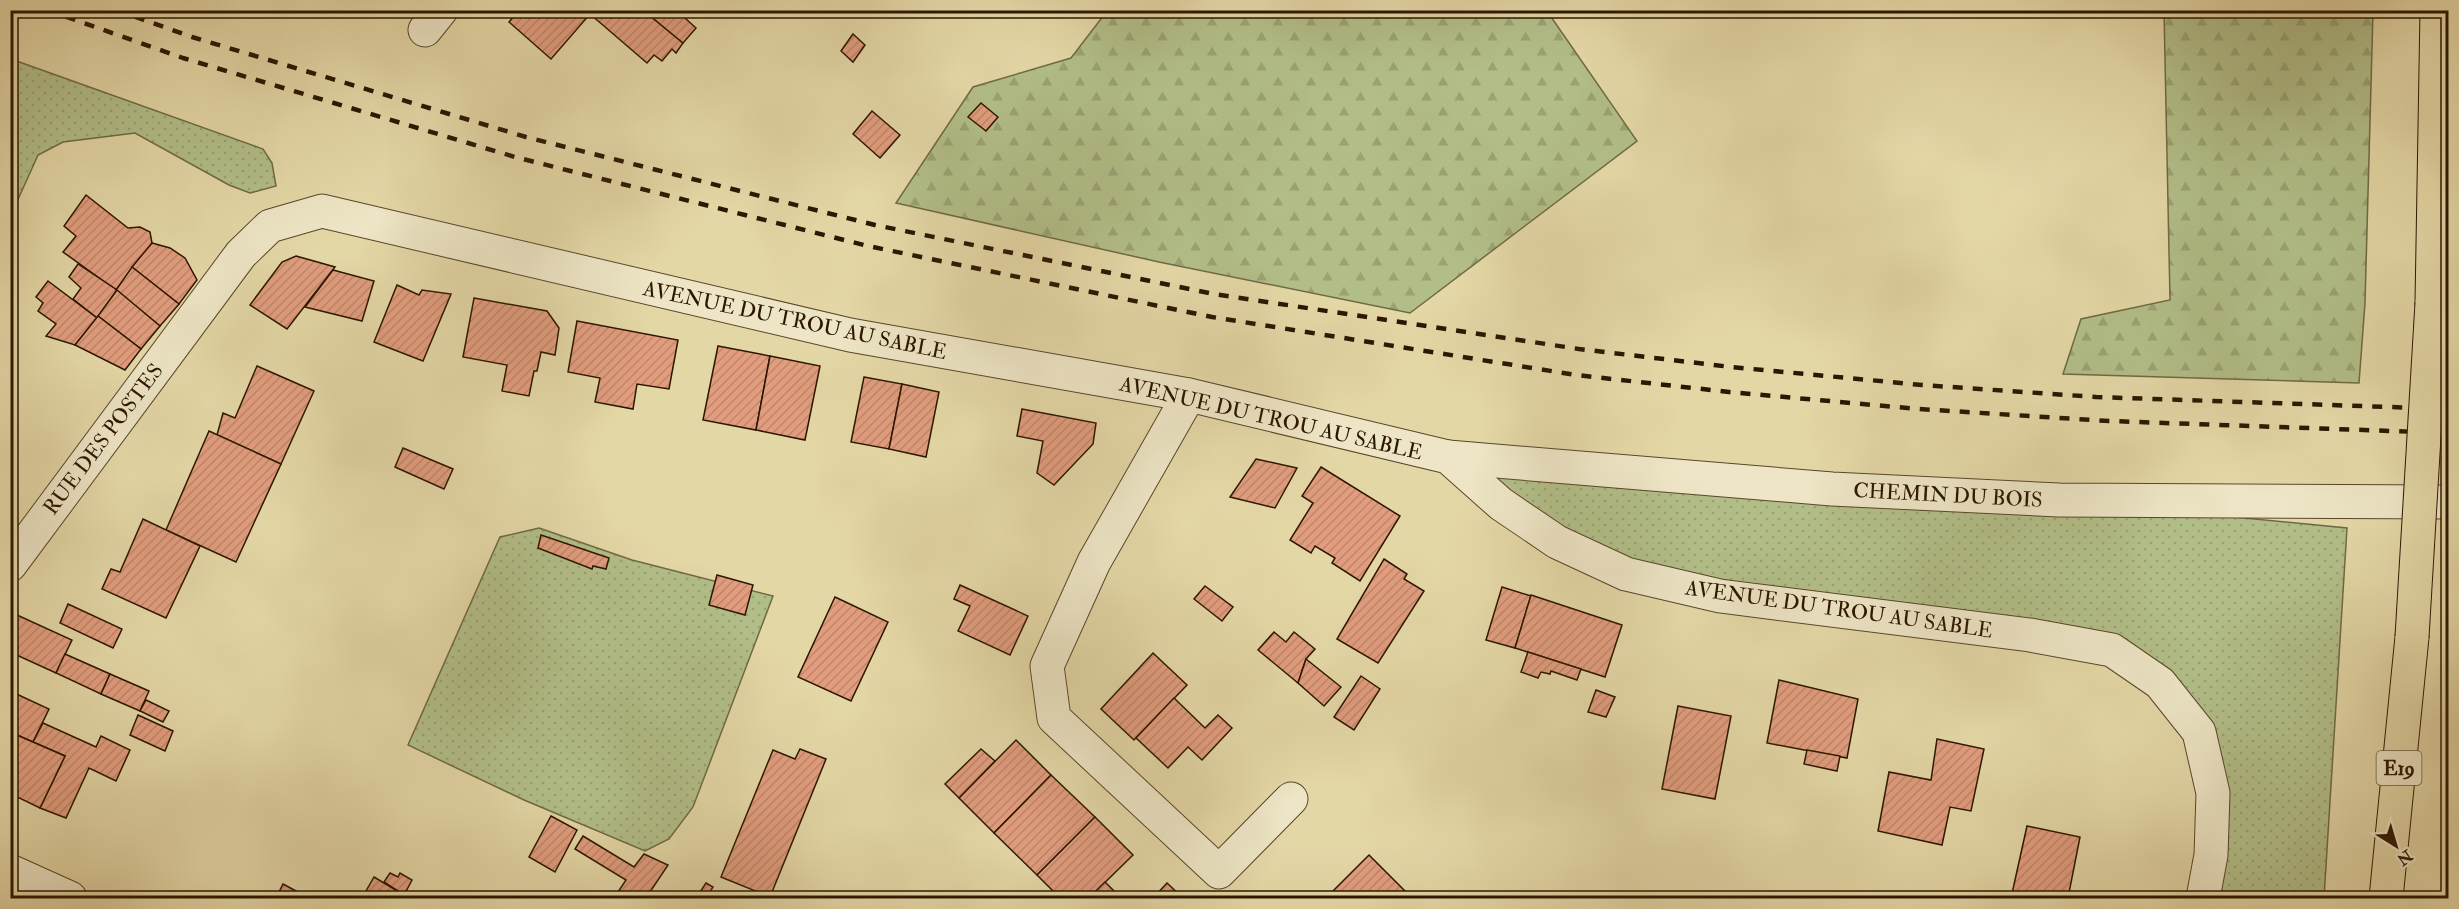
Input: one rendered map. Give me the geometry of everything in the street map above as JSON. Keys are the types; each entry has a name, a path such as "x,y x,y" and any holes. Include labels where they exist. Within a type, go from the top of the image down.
{"highway":[{"name":"E19","path":"2386,898 2412,637 2432,303 2437,10"}],"street":[{"name":"AVENUE DU TROU AU SABLE","path":"175,343 242,254 270,226 321,211 850,335 1189,395 1448,457 1502,504 1557,542 1626,574 1720,596 2030,635 2112,650 2160,684 2199,732 2213,793 2211,855 2204,898"},
{"name":"RUE DES POSTES","path":"10,565 175,343"},
{"path":"1189,395 1094,561 1047,666 1054,718 1219,872 1291,799"},
{"name":"CHEMIN DU BOIS","path":"1448,457 1832,489 2059,500 2448,502"},
{"path":"10,871 70,898"}],"green space":[{"path":"1107,11 1547,11 1637,141 1410,313 1159,262 896,203 973,87 1071,58"},
{"path":"2164,11 2373,11 2365,303 2359,383 2063,374 2081,319 2170,300"},
{"path":"11,59 263,149 272,163 276,186 250,193 229,185 135,133 63,142 38,155 11,215"},
{"path":"1448,457 2059,500 2347,528 2324,898 2203,898 2199,732 2112,650 1626,574"},
{"path":"539,528 632,560 773,596 693,807 669,839 645,851 524,800 408,745 500,537"}],"building":[{"path":"519,10 625,10 632,16 636,10 643,10 683,43 676,53 672,49 662,61 654,55 647,63 590,14 551,59 509,22"},
{"path":"643,10 676,10 696,28 683,43"},
{"path":"853,34 865,45 853,62 841,51"},
{"path":"981,103 998,117 986,131 968,117"},
{"path":"872,111 900,135 880,158 853,134"},
{"path":"86,195 128,228 140,227 150,232 152,243 116,290 63,252 76,236 64,226"},
{"path":"152,243 170,248 185,258 197,280 179,304 132,267"},
{"path":"296,256 335,267 287,329 250,305 282,262"},
{"path":"78,264 117,290 97,318 73,299 81,288 69,277"},
{"path":"132,267 179,304 160,326 116,290"},
{"path":"333,270 374,281 362,321 305,307"},
{"path":"48,281 97,318 75,345 46,336 56,324 38,311 43,303 36,297"},
{"path":"397,285 419,295 422,290 451,294 423,361 374,342"},
{"path":"117,290 160,326 141,349 98,316"},
{"path":"474,298 547,311 559,328 555,355 541,352 529,396 502,391 507,365 463,357"},
{"path":"98,316 141,349 125,370 75,345"},
{"path":"577,321 678,340 669,389 637,384 633,409 595,402 600,378 568,372"},
{"path":"718,346 770,356 756,430 703,420"},
{"path":"770,356 820,366 805,440 756,430"},
{"path":"257,366 314,391 281,464 217,435 223,413 235,418"},
{"path":"864,377 902,384 889,449 851,442"},
{"path":"902,384 939,392 926,457 889,449"},
{"path":"1022,409 1096,423 1093,444 1054,485 1037,473 1043,441 1017,436"},
{"path":"209,431 281,464 236,562 166,530"},
{"path":"403,448 453,469 444,489 395,467"},
{"path":"1256,459 1297,468 1275,508 1230,497"},
{"path":"1321,467 1400,516 1360,581 1332,563 1335,558 1315,546 1311,553 1290,540 1313,503 1302,496"},
{"path":"143,519 200,546 166,618 102,589 111,569 120,572"},
{"path":"541,535 609,558 606,569 593,566 592,569 538,548"},
{"path":"1384,559 1407,574 1404,579 1424,591 1378,663 1337,639"},
{"path":"717,575 753,585 745,615 709,605"},
{"path":"960,585 1028,616 1010,655 958,631 970,606 954,599"},
{"path":"1205,586 1233,607 1222,621 1194,599"},
{"path":"1502,587 1531,596 1515,648 1486,640"},
{"path":"1531,595 1622,625 1605,677 1515,648"},
{"path":"835,597 888,622 851,701 798,677"},
{"path":"68,604 122,629 113,648 60,623"},
{"path":"17,615 72,640 56,673 10,652 10,626"},
{"path":"1274,632 1286,642 1294,632 1315,649 1306,659 1298,683 1258,650"},
{"path":"1528,652 1581,669 1577,680 1551,671 1550,674 1541,672 1538,678 1521,672"},
{"path":"1153,653 1187,685 1134,740 1101,709"},
{"path":"65,654 110,674 101,694 56,673"},
{"path":"1306,659 1341,687 1324,706 1298,683"},
{"path":"110,674 149,691 140,711 101,694"},
{"path":"1361,676 1380,689 1354,730 1334,717"},
{"path":"1779,680 1858,699 1847,758 1767,743"},
{"path":"1596,690 1615,697 1606,717 1588,712"},
{"path":"10,691 49,709 33,742 10,732"},
{"path":"1174,698 1205,728 1218,715 1232,728 1202,760 1188,747 1168,768 1136,738"},
{"path":"146,700 169,711 163,722 140,711"},
{"path":"1678,706 1731,716 1715,799 1662,789"},
{"path":"138,715 173,731 165,751 130,735"},
{"path":"43,723 96,747 101,736 130,750 116,781 89,768 66,818 40,808 65,756 33,742"},
{"path":"10,732 65,756 40,808 13,795 15,790 10,788"},
{"path":"1937,739 1984,749 1971,811 1950,807 1942,845 1878,831 1889,772 1931,780"},
{"path":"1016,740 1051,775 994,833 959,798"},
{"path":"800,749 826,759 770,897 721,877 773,750 795,759"},
{"path":"981,749 995,761 959,798 945,784"},
{"path":"1807,750 1840,756 1837,771 1804,764"},
{"path":"1051,775 1095,817 1037,875 994,833"},
{"path":"551,816 577,830 555,872 529,857"},
{"path":"1095,817 1133,855 1089,898 1060,898 1037,875"},
{"path":"2027,826 2080,837 2068,898 2011,898"},
{"path":"583,836 634,867 644,854 668,865 646,898 614,898 626,880 575,849"},
{"path":"1369,855 1412,898 1330,898 1328,896"},
{"path":"390,873 398,877 400,873 412,880 404,895 384,882"},
{"path":"374,877 404,895 401,898 362,898"},
{"path":"1105,882 1121,898 1089,898"},
{"path":"706,883 713,887 706,898 696,898"},
{"path":"1167,883 1183,898 1153,898"},
{"path":"283,884 309,898 276,898"}],"railway":[{"path":"47,10 183,58 515,157 868,246 1212,317 1576,375 1729,392 1918,409 2109,421 2448,433"},
{"path":"116,10 192,37 526,137 875,225 1214,294 1579,349 1731,367 1922,385 2096,397 2448,409"}]}
